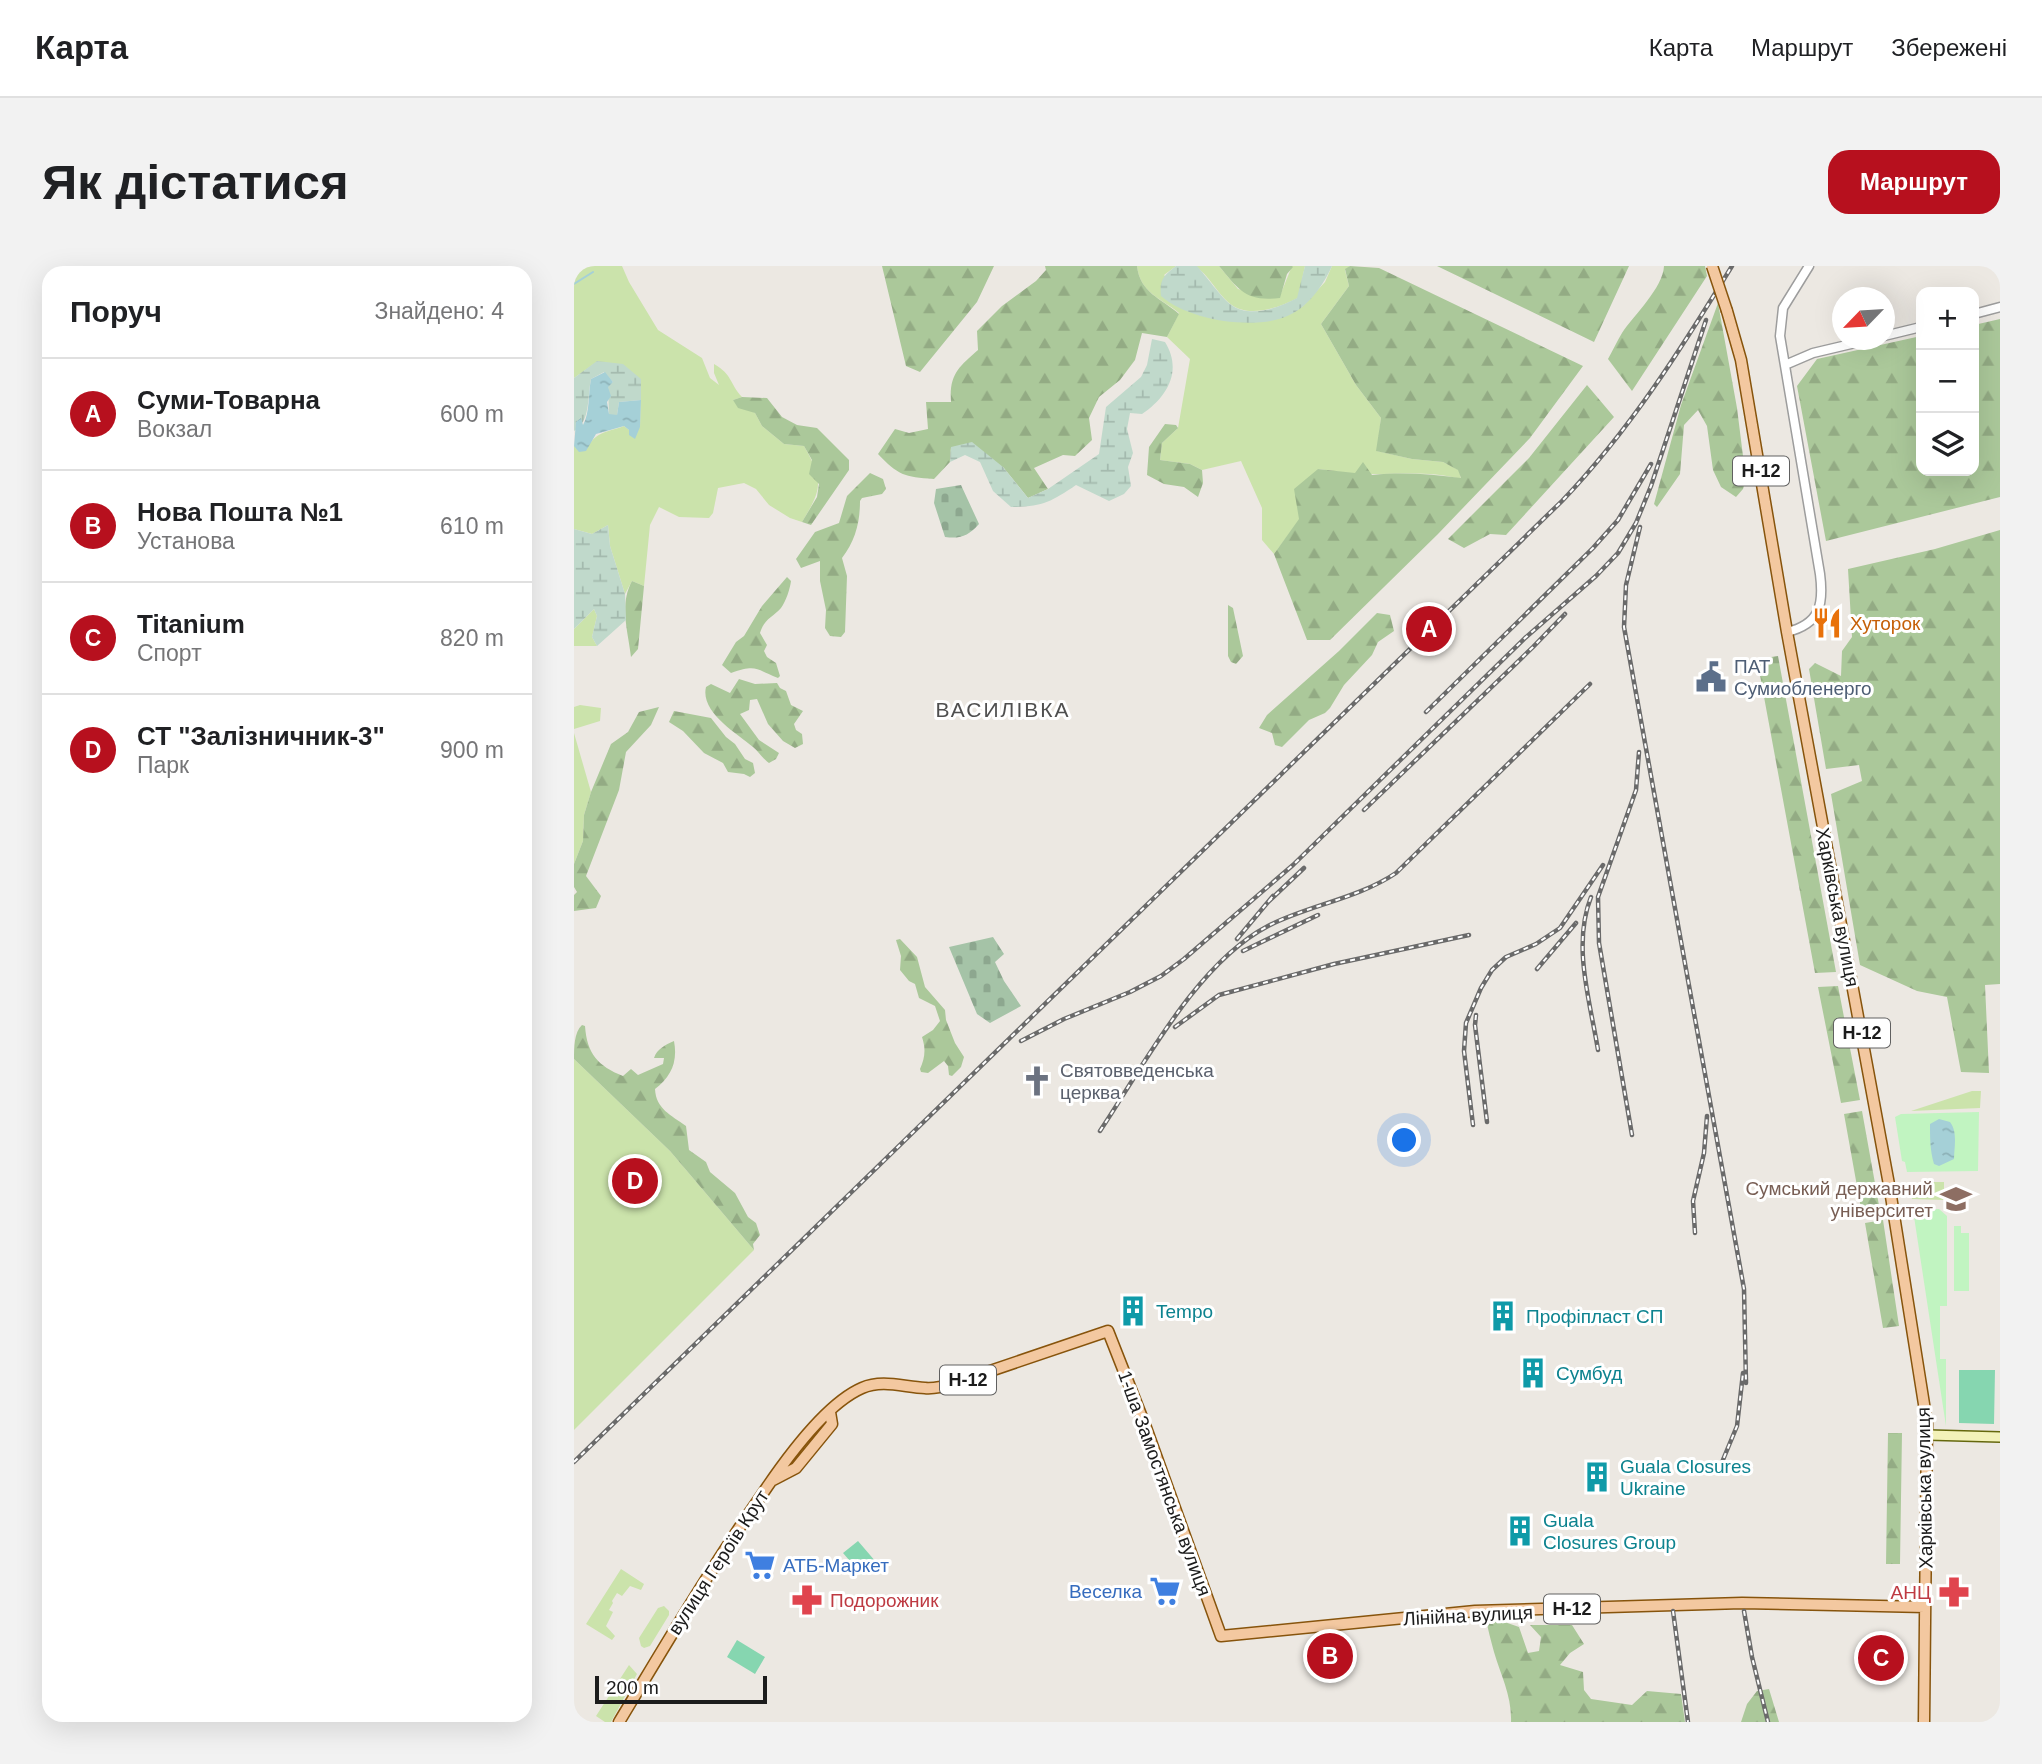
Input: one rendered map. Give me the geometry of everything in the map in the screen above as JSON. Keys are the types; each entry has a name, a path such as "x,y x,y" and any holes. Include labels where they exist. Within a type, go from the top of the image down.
{"main road":[{"name":"Харківська вулиця","path":"1712,266 1741,360 1787,632 1886,1165 1913,1328 1928,1435 1924,1722"},
{"name":"1-ша Замостянська вулиця","path":"830,1412 847,1397 872,1385 926,1388 946,1386 1108,1331 1149,1435 1221,1636"},
{"name":"вулиця Героїв Крут","path":"619,1722 708,1573 769,1482 796,1447 830,1412"},
{"path":"1928,1435 2000,1437"},
{"name":"Лінійна вулиця","path":"1221,1636 1475,1611 1753,1603 1925,1607"}],"street":[{"path":"1787,632 1800,629 1808,623 1818,612 1822,598 1780,336 1783,307 1809,266"},
{"path":"1979,313 2000,307"},
{"path":"1895,333 1916,328"},
{"path":"1785,365 1832,349"}],"green space":[{"path":"622,266 658,330 702,358 710,378 719,385 714,364 725,372 742,397 733,400 755,413 762,426 784,444 804,446 815,468 818,485 814,501 802,522 769,505 756,489 744,483 718,488 713,513 709,518 679,517 659,507 650,525 644,586 632,581 625,594 610,546 608,525 592,534 574,529 574,446 587,447 599,435 624,426 629,430 640,427 641,380 598,361 574,378 574,268"},
{"path":"882,266 994,266 977,302 920,372 906,366"},
{"path":"1045,266 1137,266 1142,283 1147,289 1179,314 1167,337 1142,333 1135,360 1120,380 1099,397 1089,418 1092,440 1075,456 1063,455 1034,468 1048,489 1028,498 1003,467 951,447 950,462 934,479 908,476 891,466 878,454 895,429 909,433 928,429 926,402 951,402 952,384 957,372 978,350 977,331 1002,306 1036,281 1046,270"},
{"path":"1137,266 1176,266 1164,275 1205,317 1302,307 1325,282 1332,266 1350,266 1345,270 1349,286 1321,324 1356,385 1381,418 1377,451 1412,459 1443,462 1459,470 1461,479 1428,474 1359,474 1318,469 1300,519 1274,554 1262,540 1262,508 1241,461 1202,470 1190,464 1160,460 1162,443 1178,428 1190,359 1167,337 1179,313 1147,289 1142,283"},
{"path":"1176,266 1197,266 1230,304 1246,311 1255,311 1273,308 1297,298 1305,266 1332,266 1319,289 1307,303 1285,317 1255,323 1203,317 1161,296 1163,278"},
{"path":"1195,266 1219,266 1238,289 1279,298 1292,266 1305,266 1298,298 1272,308 1254,311 1237,308 1229,303"},
{"path":"1219,266 1293,267 1287,274 1280,298 1268,299 1251,296 1238,288"},
{"path":"1350,266 1379,268 1583,366 1530,438 1438,534 1330,640 1307,640 1274,554 1299,519 1294,489 1318,469 1355,473 1363,462 1372,475 1417,474 1461,478 1458,470 1443,462 1376,451 1381,418 1356,385 1321,324 1349,286 1345,269"},
{"path":"1437,266 1629,266 1594,342"},
{"path":"1664,266 1705,266 1707,276 1632,391 1608,359 1622,333 1659,283"},
{"path":"1718,303 1737,408 1746,480 1736,497 1721,487 1713,470 1707,426 1698,410 1684,425 1680,474 1657,507 1654,504 1681,405"},
{"path":"2000,319 2000,497 1826,541 1797,386 1817,359 1858,350 1895,350 1895,342 1916,337 1916,476 1979,476 1979,324"},
{"path":"1152,339 1165,342 1173,363 1172,373 1170,382 1159,400 1142,414 1130,413 1127,429 1133,453 1128,467 1131,486 1124,494 1109,501 1076,485 1046,502 1011,507 993,491 980,462 965,455 950,462 951,447 972,442 1003,467 1028,498 1048,489 1099,454 1106,407 1141,377 1147,365"},
{"path":"597,361 623,364 641,379 641,400 619,402 617,415 609,415 608,386 613,382 604,372 591,379 586,415 574,431 574,378"},
{"path":"1587,385 1614,417 1506,535 1490,534 1464,548 1448,539 1529,458"},
{"path":"742,397 767,398 782,417 797,425 817,428 849,460 849,470 811,525 802,522 817,497 819,484 809,474 812,460 804,446 784,444 762,426 755,413 738,408 733,400"},
{"path":"1165,424 1176,425 1178,428 1162,443 1160,460 1190,464 1202,470 1203,483 1198,497 1184,487 1164,484 1147,475 1149,447"},
{"path":"870,473 883,479 886,489 882,494 862,498 860,501 856,531 842,558 847,576 845,632 841,637 830,636 825,628 826,610 820,581 820,561 801,568 796,559 815,532 839,523 847,496"},
{"path":"961,485 979,524 964,536 945,537 934,503 936,489"},
{"path":"608,525 610,546 625,594 626,620 597,646 592,637 597,616 594,609 574,629 574,529 592,534"},
{"path":"2000,530 2000,984 1985,985 1989,1073 1961,1072 1947,997 1917,991 1860,965 1831,794 1862,781 1859,765 1826,769 1809,669 1815,663 1841,676 1842,651 1852,637 1848,569 1935,549"},
{"path":"787,577 791,581 785,602 766,621 760,633 767,645 764,651 767,657 776,663 780,676 778,678 751,668 731,673 722,665 762,606"},
{"path":"632,581 644,586 638,649 631,657 625,609"},
{"path":"1228,605 1233,608 1243,656 1236,664 1231,662 1228,656"},
{"path":"594,609 597,616 592,637 597,646 574,646 574,629"},
{"path":"1377,613 1390,615 1394,631 1378,642 1372,655 1344,685 1325,713 1309,720 1282,747 1275,745 1272,733 1259,728 1267,715"},
{"path":"1778,656 1836,972 1815,973 1757,659"},
{"path":"739,679 755,684 777,683 786,691 791,705 803,711 794,724 796,730 802,734 803,744 795,748 783,741 768,724 757,699 750,700 749,710 740,714 759,740 779,753 776,759 769,763 721,721 708,705 706,687 711,684 730,693"},
{"path":"580,705 601,708 600,721 574,729 574,707"},
{"path":"659,707 651,725 626,752 619,790 586,876 601,896 596,908 574,911 574,895 577,892 574,887 574,864 583,841 584,815 611,744 628,732 639,712"},
{"path":"674,711 711,718 745,759 753,763 755,773 750,777 728,772 723,763 704,753 683,731 669,722"},
{"path":"574,733 591,792 584,815 583,841 574,864"},
{"path":"993,937 1004,954 995,962 1021,1006 990,1023 977,1014 949,947"},
{"path":"900,939 917,957 925,987 945,1010 955,1043 964,1057 961,1067 952,1076 949,1075 944,1061 928,1073 921,1072 924,1053 922,1037 940,1021 935,1006 919,998 915,984 900,970 901,956 896,940"},
{"path":"1838,986 1860,1100 1841,1103 1818,987"},
{"path":"582,1025 585,1026 588,1044 595,1058 623,1076 631,1069 638,1075 663,1064 664,1058 654,1058 655,1055 674,1041 675,1056 672,1068 655,1089 658,1102 665,1111 686,1126 689,1150 706,1162 710,1172 735,1193 748,1217 756,1223 760,1235 753,1244 754,1250 670,1151 574,1059 576,1036"},
{"path":"574,1059 670,1151 754,1250 574,1430"},
{"path":"1972,1091 1981,1091 1980,1108 1911,1111"},
{"path":"1862,1111 1880,1211 1862,1214 1844,1114"},
{"path":"1979,1112 1978,1171 1907,1172 1905,1162 1902,1161 1895,1117 1901,1114"},
{"path":"1930,1182 1944,1182 1944,1200 1912,1199 1911,1191"},
{"path":"1939,1209 1947,1216 1947,1306 1940,1306 1940,1359 1946,1359 1946,1426 1913,1210"},
{"path":"1883,1220 1899,1326 1883,1328 1865,1223"},
{"path":"1954,1226 1961,1226 1961,1233 1969,1233 1969,1291 1954,1291"},
{"path":"1959,1370 1995,1370 1994,1424 1959,1423"},
{"path":"1888,1433 1902,1433 1900,1564 1886,1564"},
{"path":"858,1541 876,1562 862,1575 843,1553"},
{"path":"621,1569 644,1584 641,1590 630,1586 622,1596 617,1593 612,1601 609,1610 613,1612 606,1626 615,1636 612,1640 586,1624"},
{"path":"664,1606 669,1615 650,1646 644,1648 639,1638 658,1608"},
{"path":"1493,1618 1519,1627 1528,1653 1539,1651 1541,1637 1530,1625 1572,1625 1584,1644 1570,1653 1560,1665 1583,1672 1584,1690 1591,1699 1632,1705 1647,1691 1681,1694 1685,1722 1511,1722 1508,1695 1486,1619"},
{"path":"737,1640 765,1657 755,1674 727,1657"},
{"path":"629,1665 637,1674 611,1722 605,1722 596,1716"},
{"path":"1769,1689 1779,1722 1741,1722 1747,1704 1757,1691"}],"water":[{"path":"605,372 613,382 608,387 611,396 607,402 609,414 617,415 619,402 641,400 640,427 635,439 624,426 596,434 586,451 579,452 574,446 576,422 581,418 583,425 585,420 591,379"},
{"path":"1939,1119 1950,1122 1955,1140 1954,1159 1939,1166 1934,1164 1930,1124"}],"waterway":[{"path":"574,284 593,272"}],"railway":[{"path":"574,1462 1562,501 1632,417 1674,358 1732,266"},
{"path":"1021,1041 1064,1019 1130,992 1161,976 1184,959 1293,865 1525,638 1596,576 1618,553 1636,523 1651,486 1706,320"},
{"path":"1426,712 1593,548 1618,520 1651,464"},
{"path":"1640,527 1626,585 1624,627 1744,1289 1746,1383"},
{"path":"1364,810 1565,614"},
{"path":"1100,1131 1174,1018 1218,964 1242,943 1268,926 1349,896 1396,873 1590,684"},
{"path":"1632,1135 1599,943 1598,897 1636,790 1639,752"},
{"path":"1473,1125 1464,1051 1466,1023 1481,988 1492,970 1506,957 1536,944 1560,928 1603,865"},
{"path":"1268,902 1304,868"},
{"path":"1237,939 1273,896"},
{"path":"1591,897 1583,934 1583,954 1598,1050"},
{"path":"1243,951 1318,915"},
{"path":"1537,969 1576,923"},
{"path":"1175,1027 1219,995 1334,964 1469,935"},
{"path":"1476,1015 1487,1122"},
{"path":"1695,1233 1693,1201 1704,1153 1707,1116"},
{"path":"1720,1467 1737,1426 1743,1373"},
{"path":"1673,1611 1688,1722"},
{"path":"1744,1611 1768,1722"}],"place":[{"name":"Хуторок","path":"1827,623"},
{"name":"Суми-Товарна","path":"1429,629"},
{"name":"ПАТ Сумиобленерго","path":"1711,677"},
{"name":"Святовведенська церква","path":"1037,1081"},
{"name":"СТ \"Залізничник-3\"","path":"635,1181"},
{"name":"Сумський державний університет","path":"1956,1199"},
{"name":"Tempo","path":"1133,1311"},
{"name":"Профіпласт СП","path":"1503,1316"},
{"name":"Сумбуд","path":"1533,1373"},
{"name":"Guala Closures Ukraine","path":"1597,1477"},
{"name":"Guala Closures Group","path":"1520,1531"},
{"name":"АТБ-Маркет","path":"760,1565"},
{"name":"Веселка","path":"1165,1591"},
{"name":"АНЦ","path":"1954,1592"},
{"name":"Подорожник","path":"807,1600"},
{"name":"Нова Пошта №1","path":"1330,1656"},
{"name":"Titanium","path":"1881,1658"}],"district":[{"name":"ВАСИЛІВКА","path":"1003,710"}]}
